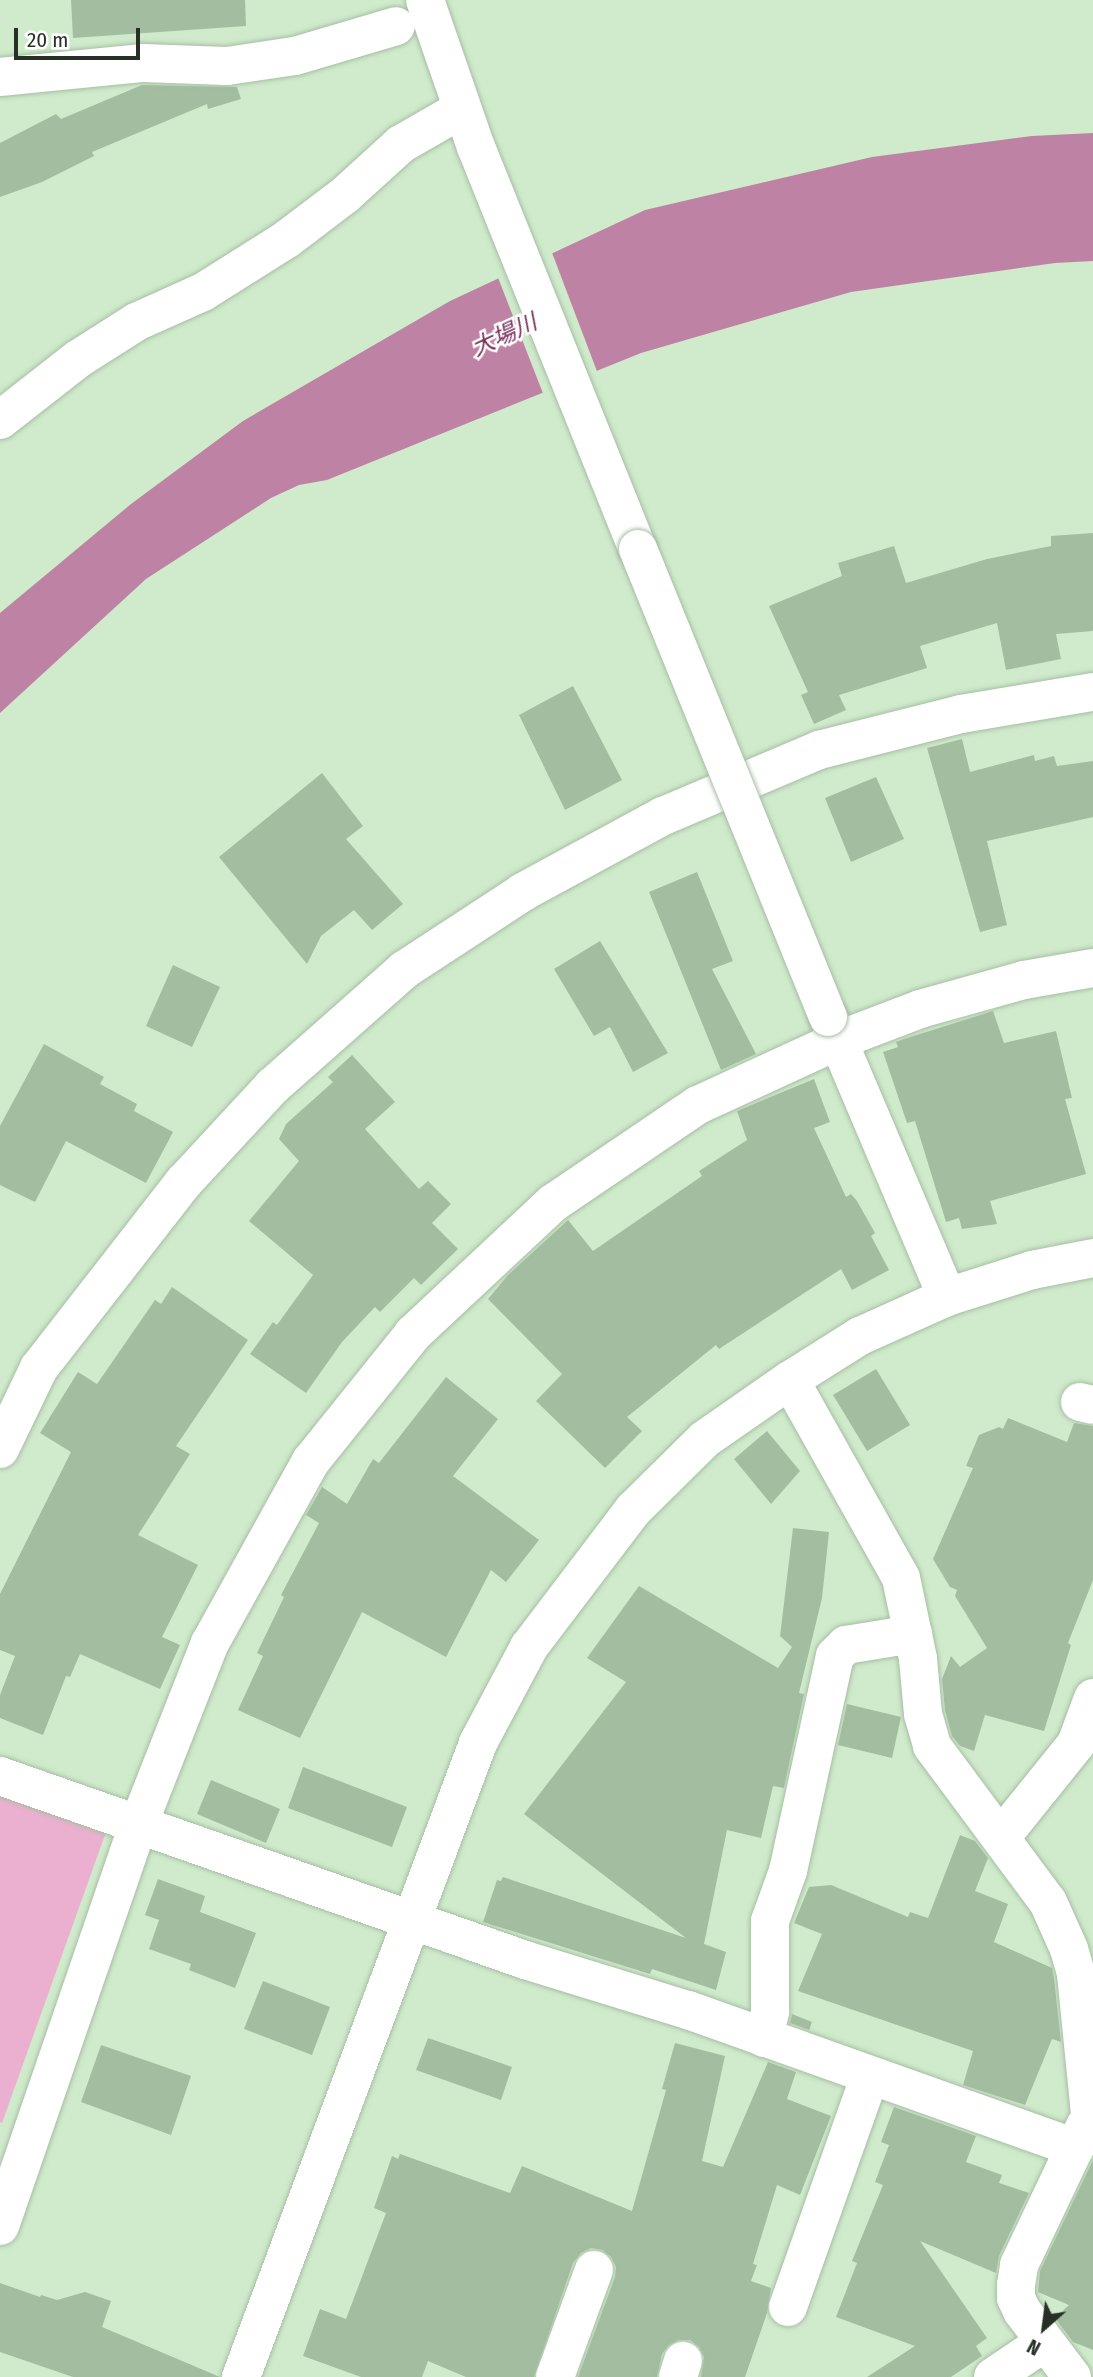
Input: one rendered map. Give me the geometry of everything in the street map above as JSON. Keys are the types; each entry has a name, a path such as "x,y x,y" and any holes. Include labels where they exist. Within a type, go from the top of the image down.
{"street":[{"path":"425,0 476,147 833,1029 947,1297"},
{"path":"0,77 143,62 227,66 295,56 396,26"},
{"path":"0,420 78,359 136,322 203,292 287,239 345,195 401,144 462,109"},
{"path":"0,1448 39,1368 184,1182 273,1086 404,970 523,892 663,816 819,750 961,715 1093,692"},
{"path":"0,2226 139,1823 210,1643 311,1461 413,1334 553,1203 698,1105 833,1029 1024,981 1093,968"},
{"path":"241,2377 409,1920 478,1743 529,1647 633,1510 705,1439 860,1336 947,1297 1032,1270 1093,1258"},
{"path":"790,1380 901,1578 913,1634 923,1714 932,1746 1002,1836 1048,1902 1069,1949 1076,1974 1092,2114 1019,2265 1016,2298 1022,2311 1072,2377"},
{"path":"764,2038 769,2011 770,1921 788,1871 835,1656 846,1645 913,1634"},
{"path":"1002,1836 1084,1748 1093,1698"},
{"path":"0,1776 409,1920 764,2038 1075,2148"},
{"path":"788,2307 870,2076"},
{"path":"555,2377 594,2270"},
{"path":"993,2377 1045,2342"}],"shaded area":[{"path":"0,1794 106,1832 2,2123 0,2122"}],"water":[{"name":"大場川","path":"1093,133 1093,261 1055,263 851,292 641,353 327,480 299,485 271,498 146,579 0,713 0,613 131,504 243,421 450,301 645,210 872,157 1032,136"}],"pier":[{"path":"551,250 598,374 544,396 497,275"}],"building":[{"path":"71,0 245,0 246,26 73,38"},
{"path":"142,85 237,87 241,99 208,109 207,104 92,152 94,156 42,182 0,197 0,143 56,114 61,119"},
{"path":"1093,533 1093,631 1056,634 1061,659 1006,670 997,623 920,646 927,668 839,695 846,710 814,724 801,695 808,692 769,606 842,576 838,563 894,546 906,583 987,559 1051,546 1051,536"},
{"path":"573,686 622,780 565,810 519,715"},
{"path":"962,739 970,772 1034,755 1035,761 1054,756 1057,766 1093,761 1093,817 987,841 1007,925 980,932 927,748"},
{"path":"322,773 363,826 346,839 403,904 372,930 354,910 321,936 307,964 219,857"},
{"path":"876,777 904,839 851,862 825,798"},
{"path":"697,872 733,961 712,969 756,1054 721,1070 649,892"},
{"path":"600,941 668,1053 633,1072 610,1027 594,1036 554,969"},
{"path":"173,965 220,987 192,1047 146,1026"},
{"path":"993,1011 1004,1043 1056,1031 1072,1098 1065,1099 1086,1174 990,1201 997,1224 962,1229 959,1218 946,1222 915,1121 907,1123 883,1052 898,1047 896,1042 904,1039"},
{"path":"44,1044 104,1077 100,1084 137,1104 134,1111 173,1132 146,1183 66,1141 35,1202 0,1185 0,1126"},
{"path":"352,1055 395,1102 365,1129 419,1189 428,1181 451,1204 432,1223 458,1249 421,1285 414,1278 380,1312 375,1307 342,1342 306,1393 250,1354 273,1322 277,1325 313,1275 249,1221 299,1161 279,1139 286,1124 333,1082 328,1077"},
{"path":"814,1079 830,1122 814,1128 846,1197 851,1194 857,1201 875,1233 871,1236 889,1270 852,1290 841,1269 719,1349 716,1345 627,1417 642,1431 605,1468 536,1401 562,1374 488,1299 508,1275 568,1220 593,1251 702,1176 699,1171 747,1140 737,1111"},
{"path":"172,1287 248,1340 176,1446 190,1454 138,1535 198,1565 162,1637 180,1645 160,1689 80,1654 70,1677 66,1676 43,1735 0,1718 0,1695 15,1656 0,1650 0,1594 71,1452 40,1433 78,1372 97,1384 155,1300 161,1304"},
{"path":"876,1369 910,1425 867,1451 833,1395"},
{"path":"446,1377 498,1419 453,1476 539,1540 506,1582 491,1570 446,1657 362,1612 300,1738 238,1710 263,1656 257,1653 284,1597 281,1595 319,1523 306,1515 322,1487 347,1504 373,1459 379,1463"},
{"path":"1008,1418 1067,1442 1074,1423 1093,1426 1093,1580 1068,1643 1071,1645 1044,1731 985,1715 974,1751 960,1746 952,1736 945,1710 942,1679 951,1656 960,1667 987,1648 955,1596 957,1590 950,1587 933,1559 973,1468 966,1466 979,1435 999,1427 1003,1429"},
{"path":"767,1431 800,1471 771,1504 734,1459"},
{"path":"793,1528 829,1532 822,1598 799,1693 804,1694 784,1788 773,1786 761,1838 727,1830 704,1944 726,1952 716,1990 652,1969 650,1974 483,1922 497,1880 501,1881 503,1877 686,1938 524,1814 626,1682 587,1658 639,1586 778,1668 792,1647 780,1636"},
{"path":"847,1704 901,1717 892,1758 838,1745"},
{"path":"303,1767 407,1807 392,1847 288,1808"},
{"path":"211,1780 280,1809 266,1843 197,1814"},
{"path":"960,1835 975,1841 988,1858 975,1891 1008,1904 994,1942 1052,1968 1061,2042 1052,2039 1025,2105 963,2085 973,2051 798,1991 822,1934 794,1923 809,1887 831,1885 908,1917 910,1912 928,1918"},
{"path":"158,1879 205,1896 200,1912 256,1933 235,1988 189,1970 191,1964 149,1949 159,1920 145,1915"},
{"path":"263,1981 330,2007 312,2055 244,2029"},
{"path":"792,2014 812,2022 809,2030 790,2023"},
{"path":"428,2038 512,2067 501,2100 416,2070"},
{"path":"675,2043 725,2056 702,2161 723,2167 768,2062 796,2072 787,2099 831,2116 800,2195 777,2185 753,2264 757,2265 751,2281 771,2288 767,2313 745,2377 701,2377 704,2357 699,2347 690,2340 679,2340 669,2345 662,2354 657,2377 578,2377 615,2277 616,2267 611,2257 602,2250 591,2248 581,2253 573,2263 534,2377 466,2377 428,2361 422,2377 361,2377 303,2356 320,2309 346,2319 386,2213 374,2208 392,2156 398,2159 400,2154 510,2193 522,2166 632,2211 666,2090 662,2089"},
{"path":"101,2045 191,2076 171,2135 81,2102"},
{"path":"894,2107 976,2136 966,2162 1002,2175 999,2183 1029,2193 999,2256 996,2273 920,2241 987,2338 976,2346 982,2356 951,2377 867,2377 915,2346 836,2317 857,2263 852,2261 883,2185 875,2182 889,2145 881,2142"},
{"path":"1093,2160 1093,2350 1073,2342 1055,2318 1069,2305 1038,2292 1040,2271"},
{"path":"0,2283 57,2300 85,2292 111,2301 102,2327 220,2377 73,2377 0,2352"}]}
